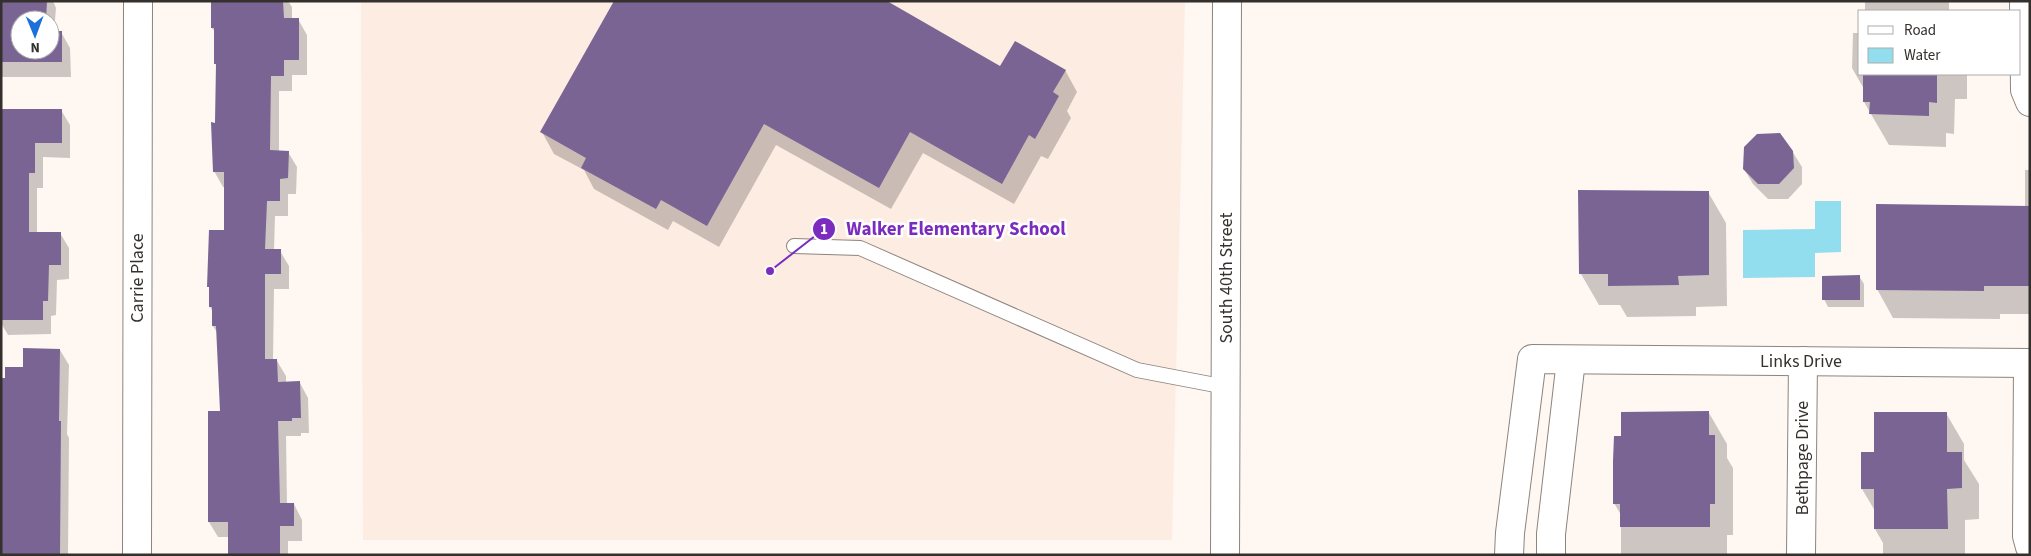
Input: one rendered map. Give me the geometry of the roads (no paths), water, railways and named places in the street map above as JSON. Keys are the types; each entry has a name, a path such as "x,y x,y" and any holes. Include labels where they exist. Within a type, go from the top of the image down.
{"street":[{"name":"Carrie Place","path":"137,555 138,1"},
{"name":"South 40th Street","path":"1225,555 1227,1"},
{"path":"2024,1 2025,90 2030,102"},
{"name":"Links Drive","path":"1509,555 1510,533 1532,359 2029,363"},
{"path":"1550,555 1571,360"},
{"name":"Bethpage Drive","path":"1801,555 1803,361"},
{"path":"2029,363 2027,536 2030,547"}],"lane":[{"path":"794,246 860,248 1136,370 1226,387"}],"water":[{"path":"1815,201 1841,201 1841,252 1815,253 1815,277 1743,278 1743,230 1815,229"}],"place":[{"name":"Walker Elementary School","path":"770,271"}]}
